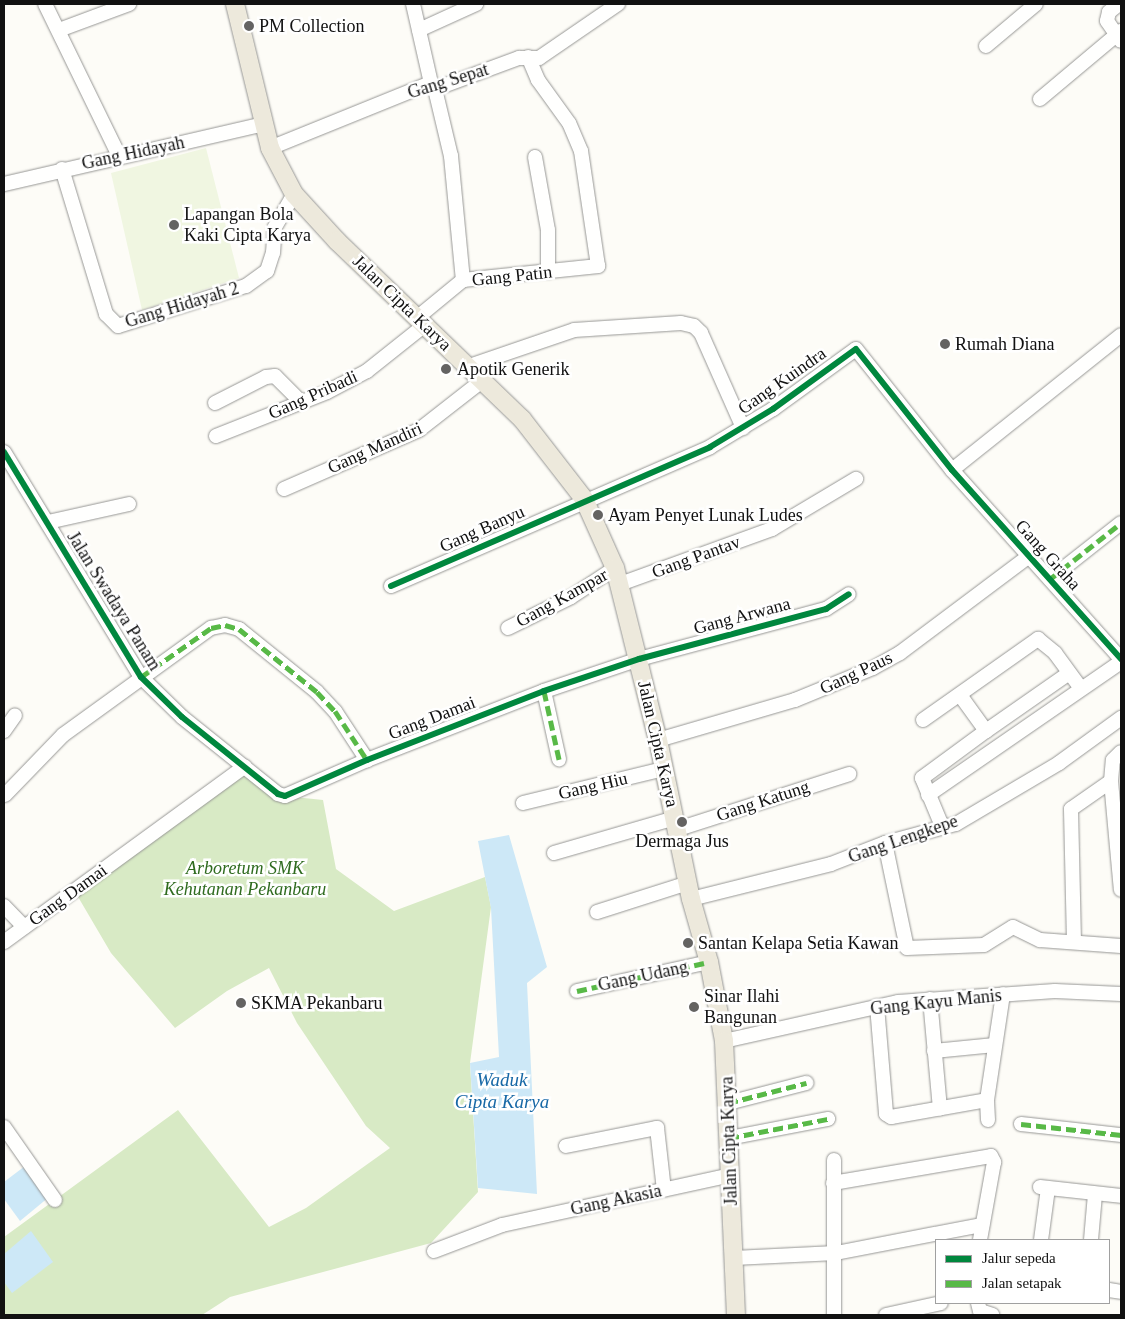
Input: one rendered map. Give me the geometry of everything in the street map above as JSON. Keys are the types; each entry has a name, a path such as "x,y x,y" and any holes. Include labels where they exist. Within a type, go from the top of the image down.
{"main road":[{"name":"Jalan Cipta Karya","path":"238,4 263,124 270,148 294,194 337,241 422,320 522,419 584,500 618,576 640,659 690,891 709,962 724,1041 736,1315"}],"street":[{"path":"45,4 119,156"},
{"path":"59,30 129,4"},
{"path":"413,4 451,156 463,280"},
{"path":"419,30 476,4"},
{"name":"Gang Sepat","path":"270,148 433,86 518,58 539,58 618,4"},
{"path":"986,46 1036,4"},
{"path":"1040,100 1119,36 1106,21 1115,5"},
{"name":"Gang Patin","path":"422,320 463,280 596,268 598,266 581,151 569,122 538,80 528,57"},
{"name":"Gang Hidayah","path":"4,184 62,169 263,124"},
{"path":"535,157 548,230 548,272"},
{"name":"Gang Hidayah 2","path":"62,169 106,314 118,326 246,286 267,271 275,226 294,194"},
{"name":"Gang Pribadi","path":"216,436 301,402 367,372 422,320"},
{"path":"469,366 574,330 682,323 701,333 743,428"},
{"path":"952,470 1121,335"},
{"name":"Gang Kuindra","path":"584,500 710,447 743,428 856,349 952,470"},
{"path":"214,403 266,377 276,376 301,402"},
{"name":"Gang Mandiri","path":"284,489 420,430 483,380"},
{"name":"Jalan Swadaya Panam","path":"4,452 141,677 182,717 245,766"},
{"name":"Gang Graha","path":"952,470 1121,660"},
{"name":"Gang Pantav","path":"618,576 772,529 856,479"},
{"name":"Gang Banyu","path":"391,586 584,500"},
{"path":"48,522 129,504"},
{"path":"1050,579 1121,523"},
{"name":"Gang Paus","path":"658,740 795,700 873,668 907,647 1029,556"},
{"name":"Gang Kampar","path":"508,628 618,576"},
{"name":"Gang Arwana","path":"640,659 826,609 849,594"},
{"path":"5,795 63,735 211,628 226,625 239,629 318,692 335,711 366,760"},
{"path":"923,720 1038,639 1042,640 1080,688"},
{"name":"Gang Damai","path":"4,942 245,766 278,794 285,796 366,760 544,691 640,659"},
{"path":"928,795 1121,660"},
{"path":"942,826 922,778 1069,673"},
{"path":"544,691 559,760"},
{"path":"960,695 986,731"},
{"path":"4,731 15,715"},
{"name":"Gang Lengkepe","path":"597,912 690,891 831,864 885,844 942,826 956,824 1059,763 1121,718"},
{"path":"1121,752 1113,760 1111,781 1121,890"},
{"name":"Gang Hiu","path":"523,803 664,769"},
{"name":"Gang Katung","path":"554,853 676,824 849,774"},
{"path":"1074,942 1071,809 1111,781"},
{"path":"885,844 907,948 984,945 1013,927 1040,940 1121,946"},
{"path":"4,906 24,927"},
{"name":"Gang Udang","path":"577,991 709,962"},
{"name":"Gang Kayu Manis","path":"724,1041 877,1006 930,999 1055,991 1121,994"},
{"path":"988,1120 987,1100 1003,994"},
{"path":"930,999 940,1109"},
{"path":"877,1006 886,1114 891,1117 987,1100"},
{"path":"934,1051 995,1045"},
{"path":"728,1103 806,1083"},
{"path":"729,1138 828,1119"},
{"path":"1021,1124 1121,1135"},
{"path":"4,1127 55,1200"},
{"path":"566,1146 657,1128 664,1190"},
{"path":"833,1183 991,1156 994,1162 980,1239"},
{"path":"834,1160 836,1253 834,1315"},
{"name":"Gang Akasia","path":"434,1251 502,1226 731,1175"},
{"path":"1041,1239 1044,1187 1121,1196"},
{"path":"988,1239 998,1192"},
{"path":"1091,1239 1095,1194"},
{"path":"734,1258 836,1253 982,1225"},
{"path":"886,1315 936,1304"},
{"path":"978,1304 980,1311 992,1315"}],"green space":[{"name":"Lapangan Bola Kaki Cipta Karya","path":"206,148 239,278 142,310 111,173"},
{"name":"Arboretum SMK Kehutanan Pekanbaru","path":"245,766 285,796 323,800 336,869 394,911 485,877 491,907 470,1063 478,1192 431,1243 230,1297 202,1315 4,1315 4,1237 178,1110 269,1227 306,1208 390,1148 366,1126 297,1023 269,968 227,991 175,1028 111,953 74,890"}],"water":[{"name":"Waduk Cipta Karya","path":"509,835 547,967 527,983 537,1194 478,1188 470,1063 499,1057 491,908 478,841"},
{"path":"25,1166 49,1197 20,1221 4,1199 4,1182"},
{"path":"31,1231 53,1262 12,1293 4,1282 4,1254"}],"marked path":[{"path":"1050,579 1121,523"},
{"path":"141,677 211,628 225,625 239,629 317,692 335,711 367,760"},
{"path":"544,691 559,759"},
{"path":"577,991 709,962"},
{"path":"728,1103 806,1083"},
{"path":"729,1138 828,1119"},
{"path":"1021,1124 1121,1135"}],"cycle path":[{"path":"391,586 710,447 773,409 856,349 952,470 1121,659"},
{"path":"4,452 141,677 182,717 278,794 285,796 367,760 544,691 639,659 826,609 849,594"}],"place":[{"name":"PM Collection","path":"249,26"},
{"name":"Lapangan Bola Kaki Cipta Karya","path":"174,225"},
{"name":"Rumah Diana","path":"945,344"},
{"name":"Apotik Generik","path":"446,369"},
{"name":"Ayam Penyet Lunak Ludes","path":"598,515"},
{"name":"Dermaga Jus","path":"682,822"},
{"name":"Santan Kelapa Setia Kawan","path":"688,943"},
{"name":"SKMA Pekanbaru","path":"241,1003"},
{"name":"Sinar Ilahi Bangunan","path":"694,1007"}]}
